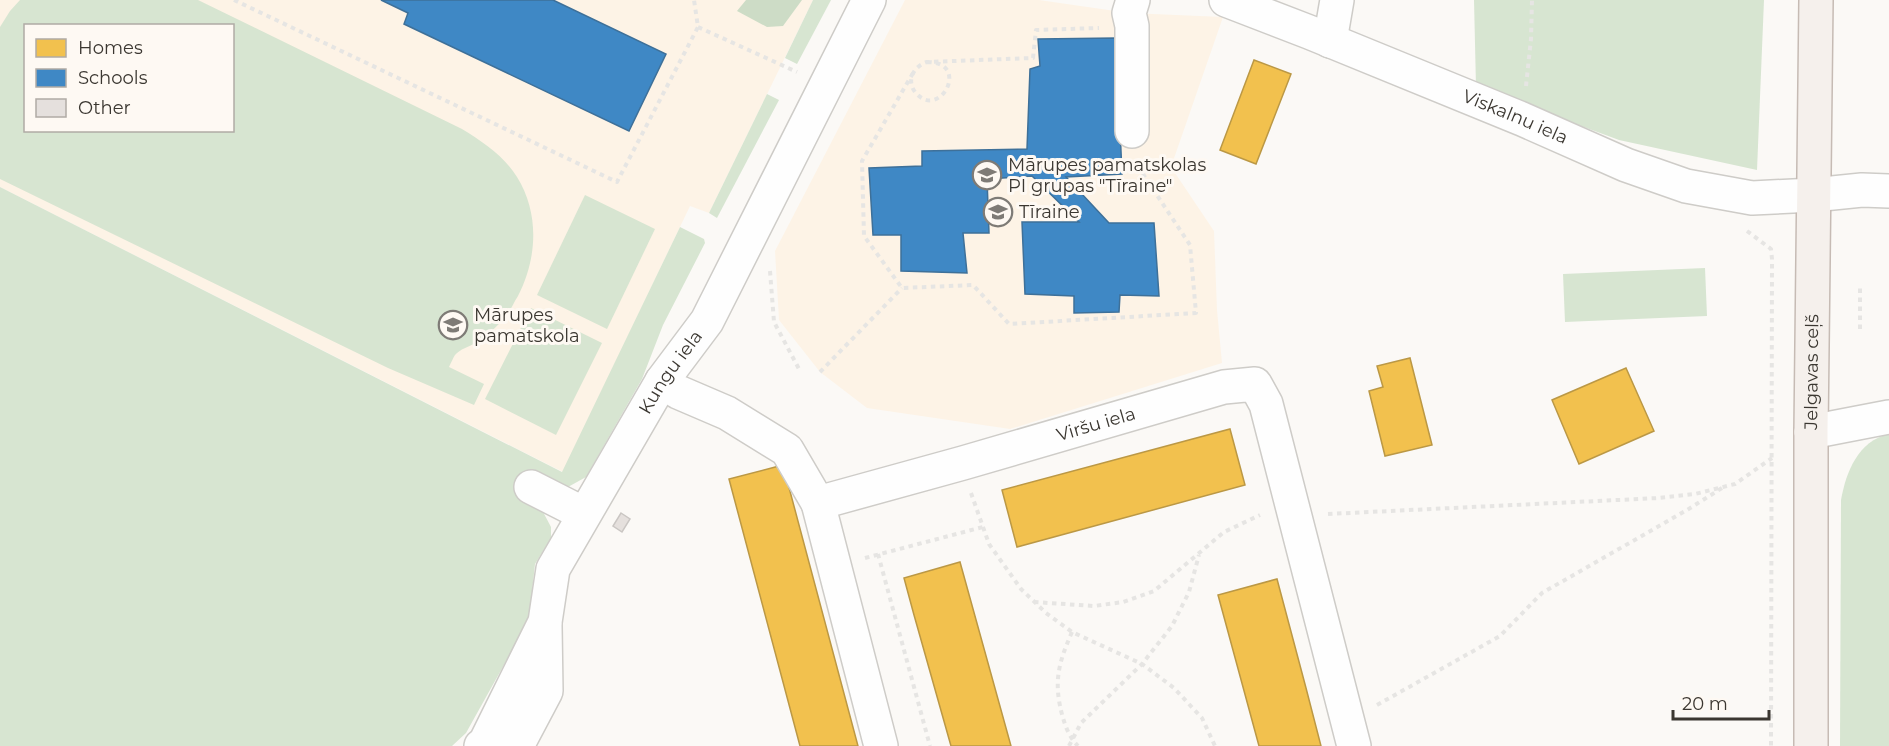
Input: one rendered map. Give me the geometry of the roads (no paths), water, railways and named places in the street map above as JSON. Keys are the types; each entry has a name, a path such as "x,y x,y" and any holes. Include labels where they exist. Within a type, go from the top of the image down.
{"main road":[{"name":"Jelgavas ceļš","path":"1811,746 1811,432 1816,0"}],"street":[{"name":"Kungu iela","path":"481,746 485,743 545,622 553,569 662,381 707,321 869,0"},
{"name":"Viskalnu iela","path":"1226,0 1522,119 1626,165 1686,186 1752,198 1862,190 1889,191"},
{"path":"1330,40 1337,0"},
{"path":"1131,131 1133,13"},
{"path":"662,381 678,392 727,412 787,450 818,503 882,746"},
{"name":"Viršu iela","path":"818,503 1224,387 1255,384 1266,404 1351,734"},
{"path":"1811,432 1889,417"},
{"path":"531,487 584,514"},
{"path":"517,746 546,691 545,622"}],"place":[{"name":"Mārupes pamatskolas PI grupas \"Tīraine\"","path":"987,175"},
{"name":"Tīraine","path":"998,212"},
{"name":"Mārupes pamatskola","path":"453,325"}]}
